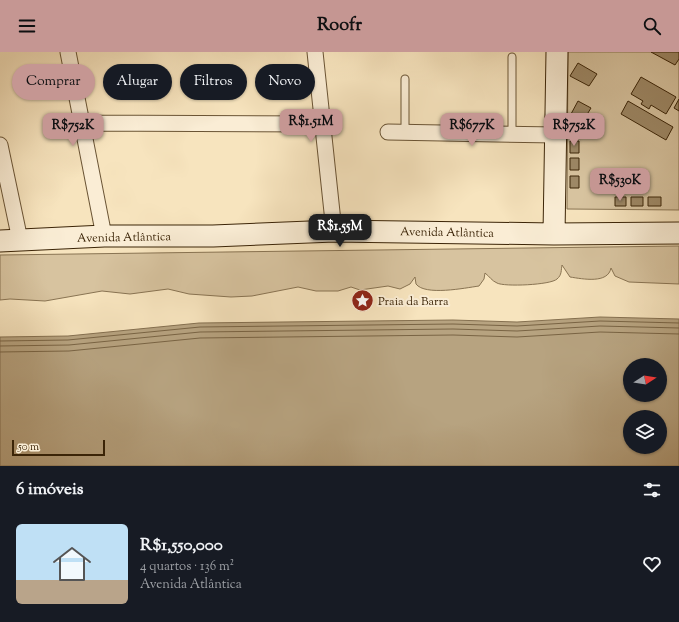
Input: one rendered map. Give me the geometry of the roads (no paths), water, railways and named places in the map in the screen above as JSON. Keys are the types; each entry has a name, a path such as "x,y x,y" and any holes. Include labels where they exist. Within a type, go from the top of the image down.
{"street":[{"path":"68,52 104,236"},
{"path":"315,52 334,231"},
{"path":"554,234 557,52"},
{"path":"82,123 322,124"},
{"path":"388,132 556,135"},
{"path":"0,145 10,240"},
{"name":"Avenida Atlântica","path":"10,240 104,236 213,236 334,231 554,234 679,233"}],"lane":[{"path":"512,56 512,134"},
{"path":"405,79 405,133"}],"water":[{"path":"600,317 679,319 679,466 0,466 0,337 68,336 199,323 453,320 517,322"}],"place":[{"name":"Praia da Barra","path":"363,301"}]}
